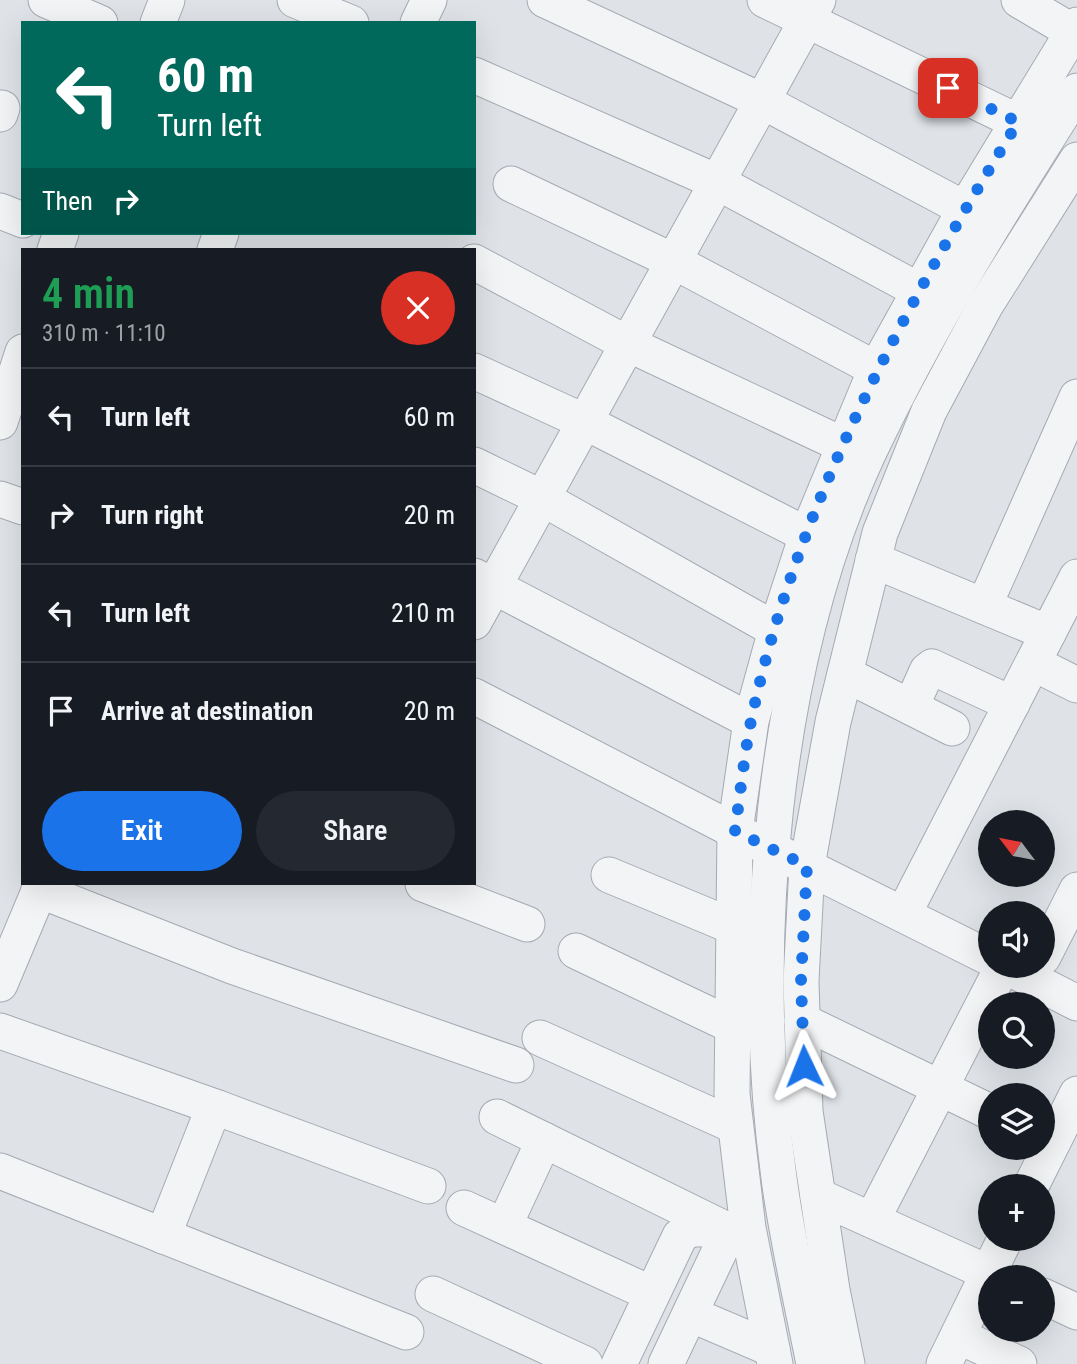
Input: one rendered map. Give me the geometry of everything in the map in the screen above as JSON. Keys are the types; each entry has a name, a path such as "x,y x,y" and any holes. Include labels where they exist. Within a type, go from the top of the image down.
{"street":[{"path":"46,0 95,21"},
{"path":"159,21 167,0"},
{"path":"295,0 346,21"},
{"path":"419,21 429,0"},
{"path":"545,0 762,101 965,209"},
{"path":"765,0 813,10 1018,122"},
{"path":"773,1356 734,1228 735,831 751,721 776,630 807,535 876,369 965,209 1075,28 1019,0"},
{"path":"476,614 484,581 542,498 813,10"},
{"path":"476,76 717,183 918,290"},
{"path":"814,1364 779,1179 768,1070 771,849 786,738 804,646 833,547 867,456 946,304 1077,91"},
{"path":"847,1364 805,1111 801,981 807,866 833,722 880,533 929,411 985,306 1077,160"},
{"path":"511,184 673,261 876,369"},
{"path":"0,211 21,219"},
{"path":"476,263 628,344 843,445"},
{"path":"0,422 21,358"},
{"path":"476,372 585,422 807,535"},
{"path":"984,606 1077,397"},
{"path":"476,466 542,498 776,630"},
{"path":"0,499 21,506"},
{"path":"873,560 984,606 1041,648 1077,685"},
{"path":"904,913 1077,577"},
{"path":"484,581 751,721"},
{"path":"911,707 927,671 932,667 1012,704"},
{"path":"845,674 953,728"},
{"path":"476,697 735,831 978,952"},
{"path":"609,875 734,927"},
{"path":"426,885 527,924"},
{"path":"0,984 40,887 232,965 516,1065"},
{"path":"1055,922 1077,890"},
{"path":"576,951 733,1026"},
{"path":"872,1220 940,1088 1016,978"},
{"path":"1040,978 1077,1003"},
{"path":"802,1021 978,1106"},
{"path":"0,1031 428,1186"},
{"path":"540,1038 735,1126"},
{"path":"1039,1174 1058,1145 1077,1094"},
{"path":"163,1236 210,1117 218,1108"},
{"path":"497,1117 734,1228"},
{"path":"504,1227 544,1140"},
{"path":"0,1171 407,1332"},
{"path":"818,1196 978,1267"},
{"path":"464,1208 652,1294"},
{"path":"619,1364 680,1236 690,1229 734,1228"},
{"path":"666,1364 734,1228"},
{"path":"433,1294 584,1364"},
{"path":"1055,1302 1077,1312"},
{"path":"978,1304 951,1350 1019,1364"},
{"path":"690,1314 773,1356"}],"route":[{"path":"804,1066 801,981 807,866 735,831 751,721 776,630 807,535 876,369 918,290 1018,122 948,88"}]}
